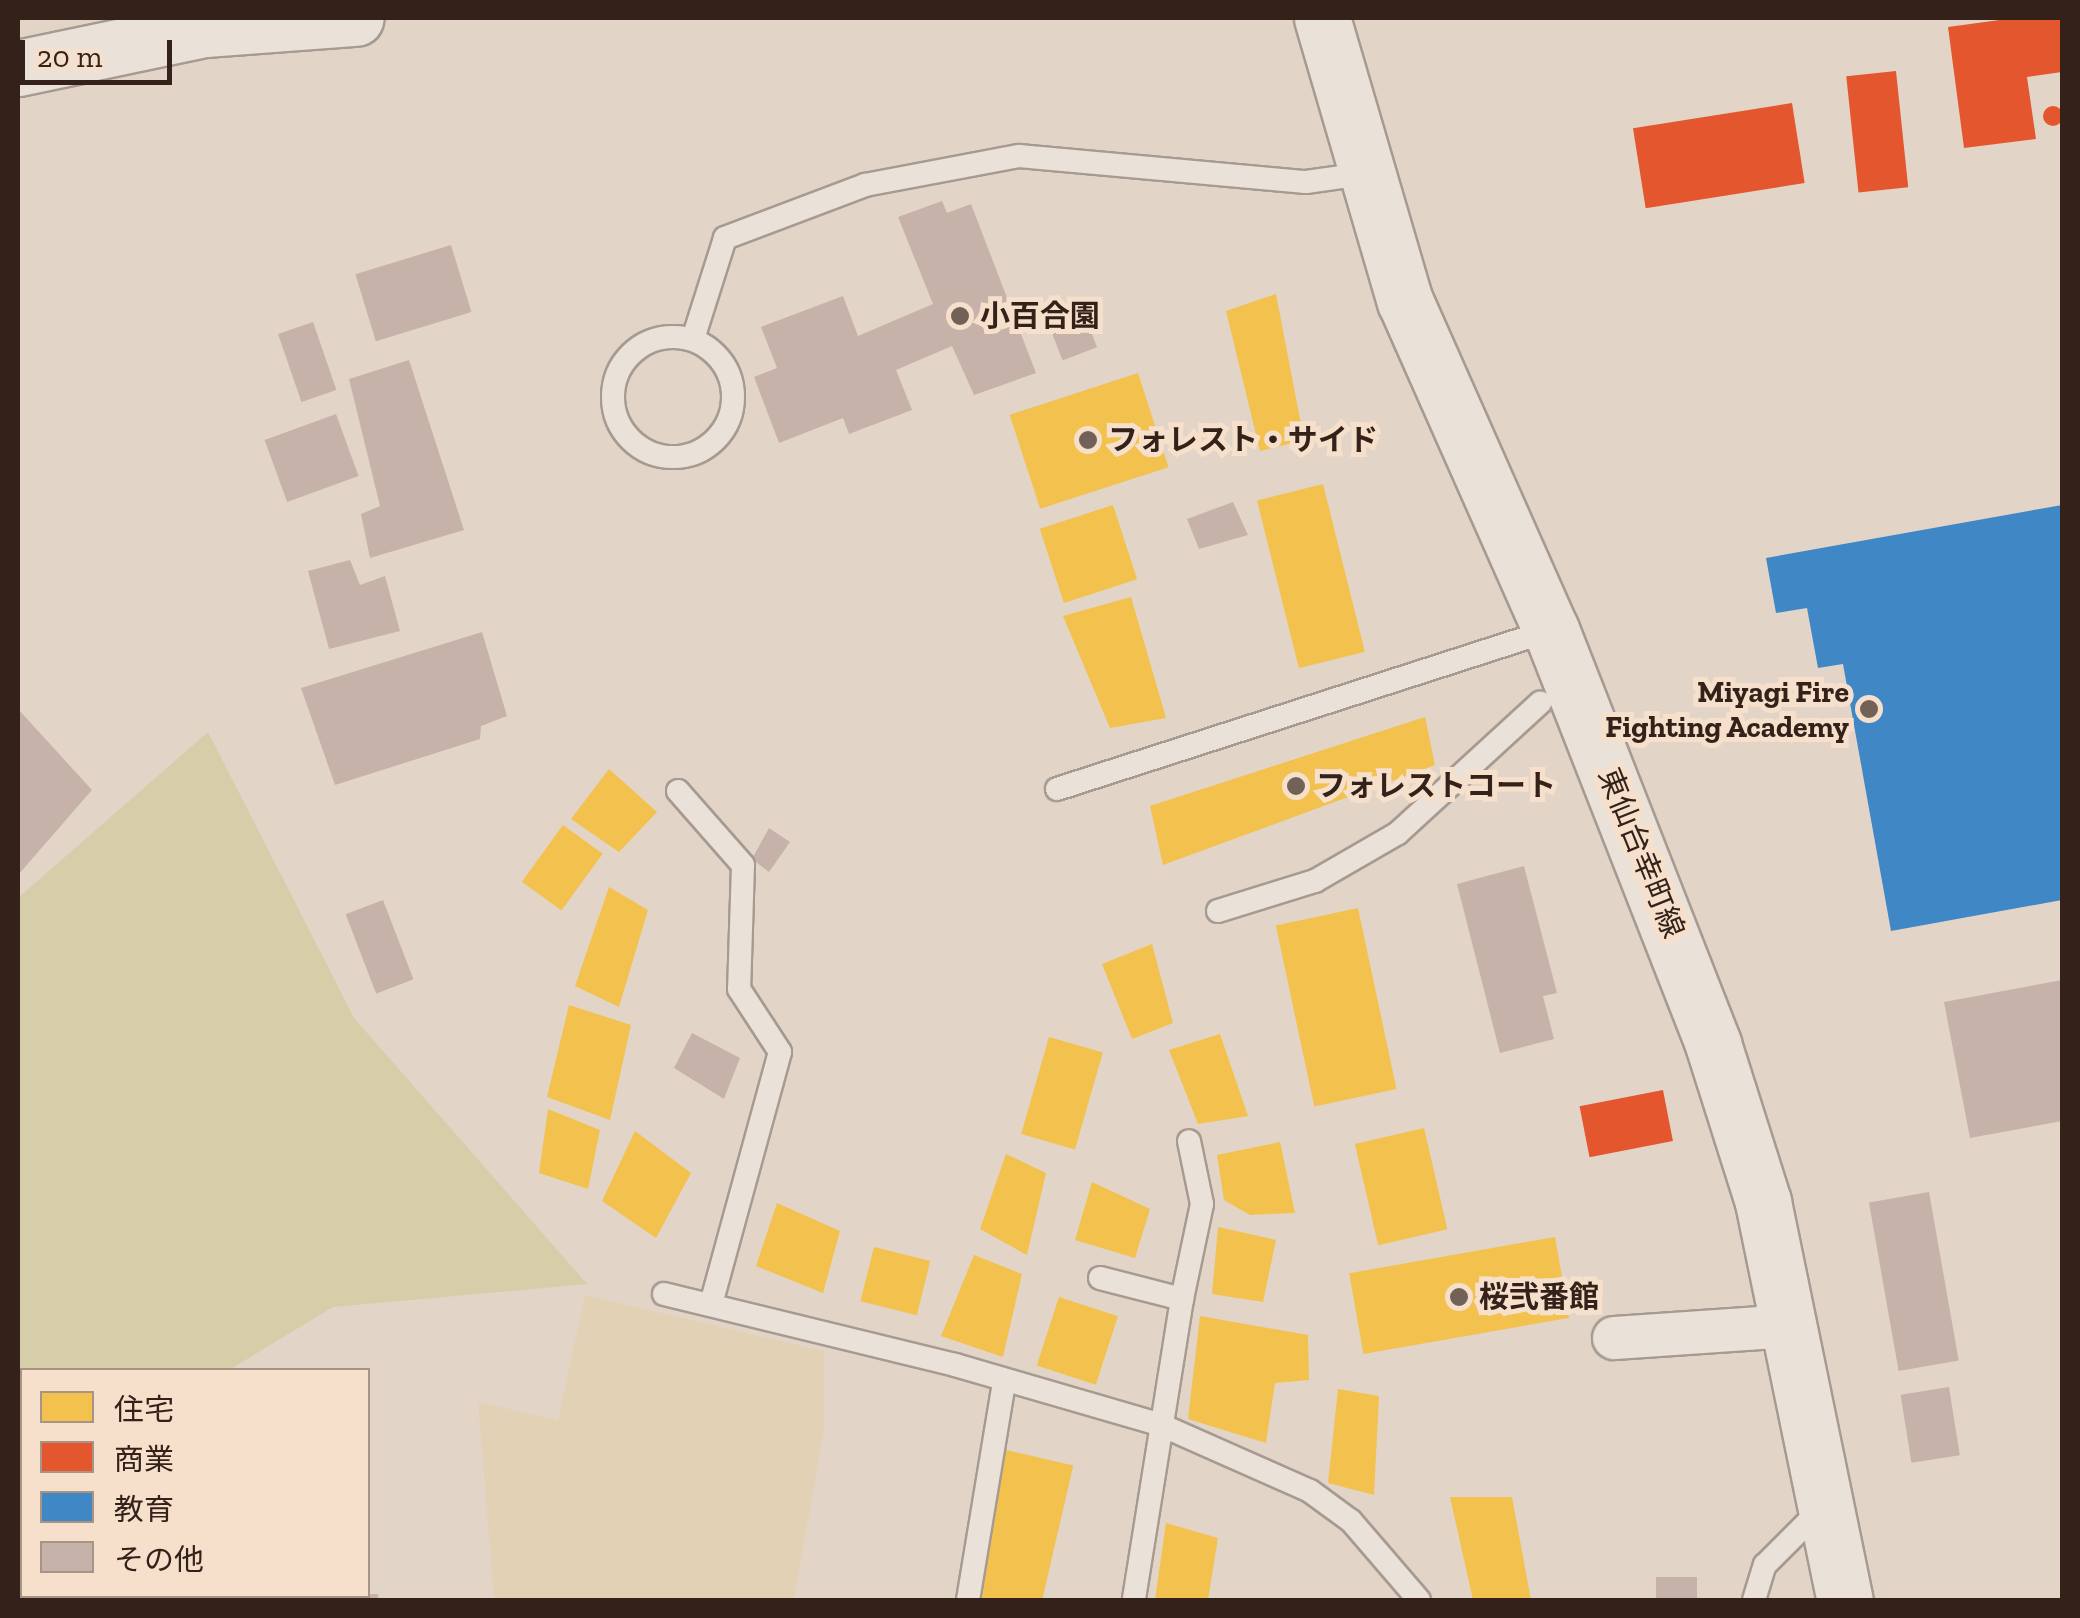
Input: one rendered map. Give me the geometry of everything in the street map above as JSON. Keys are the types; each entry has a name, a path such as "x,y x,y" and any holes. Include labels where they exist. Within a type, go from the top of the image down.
{"street":[{"path":"18,68 205,30 356,18"},
{"name":"東仙台幸町線","path":"1322,18 1363,174 1405,301 1551,630 1714,1044 1762,1202 1791,1326 1845,1600"},
{"path":"1614,1338 1791,1326"}],"lane":[{"path":"693,340 725,238 865,185 1019,156 1306,182 1363,174"},
{"path":"652,340 693,340 723,362 732,380 730,418 720,436 688,456 650,452 620,426 613,406 621,366 652,340"},
{"path":"1057,789 1551,630"},
{"path":"1218,911 1316,881 1398,833 1540,703"},
{"path":"678,791 743,865 739,990 780,1052 711,1305"},
{"path":"1134,1600 1182,1299 1202,1204 1189,1142"},
{"path":"1100,1278 1182,1299"},
{"path":"664,1294 956,1365 1004,1383 1162,1425 1310,1490 1352,1521 1419,1600"},
{"path":"968,1600 1004,1383"},
{"path":"1754,1600 1765,1565 1827,1502"}],"shaded area":[{"path":"208,732 354,1018 587,1284 333,1307 232,1368 20,1368 20,1598 26,1598 18,1600 18,898"},
{"path":"585,1295 824,1351 824,1430 794,1600 494,1600 478,1402 558,1420"}],"building: 住宅":[{"path":"1276,294 1304,440 1260,451 1226,311"},
{"name":"フォレスト・サイド","path":"1138,373 1169,467 1040,509 1010,415"},
{"path":"1323,484 1365,652 1299,668 1257,500"},
{"path":"1113,505 1137,579 1064,603 1040,529"},
{"path":"1131,597 1166,718 1110,728 1063,616"},
{"name":"フォレストコート","path":"1425,717 1435,765 1163,865 1150,806"},
{"path":"609,769 657,812 619,852 571,819"},
{"path":"563,825 603,854 561,910 522,882"},
{"path":"609,887 648,910 619,1007 575,986"},
{"path":"1358,908 1396,1089 1314,1106 1276,925"},
{"path":"1152,944 1173,1023 1132,1039 1102,964"},
{"path":"569,1005 631,1025 610,1120 547,1097"},
{"path":"1220,1034 1248,1116 1198,1124 1169,1050"},
{"path":"1049,1037 1103,1052 1075,1150 1021,1134"},
{"path":"548,1109 600,1130 588,1189 539,1173"},
{"path":"1424,1128 1447,1229 1378,1245 1355,1144"},
{"path":"635,1131 691,1173 656,1238 602,1201"},
{"path":"1280,1142 1295,1213 1250,1215 1224,1200 1217,1155"},
{"path":"1006,1154 1046,1173 1027,1255 980,1229"},
{"path":"1092,1182 1150,1209 1135,1258 1075,1240"},
{"path":"777,1203 840,1231 823,1293 756,1266"},
{"path":"1218,1227 1276,1240 1263,1302 1212,1294"},
{"name":"桜弐番館","path":"1555,1237 1569,1318 1363,1354 1349,1273"},
{"path":"874,1247 930,1261 917,1315 860,1301"},
{"path":"974,1255 1022,1274 1003,1357 941,1336"},
{"path":"1059,1297 1118,1316 1096,1385 1037,1365"},
{"path":"1200,1316 1308,1335 1309,1380 1275,1383 1266,1443 1188,1419"},
{"path":"1338,1389 1379,1396 1374,1495 1328,1483"},
{"path":"1006,1450 1073,1466 1042,1600 972,1598"},
{"path":"1450,1497 1512,1497 1531,1600 1473,1600"},
{"path":"1166,1523 1218,1538 1208,1600 1155,1600"},
{"path":"136,1598 194,1598 194,1600"}],"building: 商業":[{"path":"2014,18 2062,18 2062,72 2027,77 2036,139 1964,148 1948,27"},
{"path":"1896,71 1908,187 1859,193 1846,76"},
{"path":"1792,103 1805,183 1646,208 1633,128"},
{"path":"2049,106 2057,106 2063,116 2057,126 2049,126 2043,120 2043,112"},
{"path":"1663,1090 1673,1141 1589,1157 1580,1106"}],"building: 教育":[{"path":"2062,505 2062,900 1891,931 1843,664 1818,668 1807,608 1776,613 1766,558"}],"building: その他":[{"name":"小百合園","path":"942,201 947,213 971,204 1036,373 974,395 952,346 896,370 912,410 849,434 843,418 779,443 754,377 777,368 761,327 843,296 858,336 933,304 898,217"},
{"path":"451,245 471,312 376,341 355,274"},
{"path":"1082,308 1097,347 1063,360 1047,321"},
{"path":"313,322 336,390 301,402 278,334"},
{"path":"409,360 464,530 370,558 361,514 380,506 349,379"},
{"path":"336,414 359,476 287,502 265,440"},
{"path":"1233,502 1248,535 1199,549 1187,519"},
{"path":"350,560 360,585 385,576 400,631 329,649 308,571"},
{"path":"482,632 507,716 481,726 480,739 335,785 301,688"},
{"path":"18,709 92,790 18,875"},
{"path":"769,828 790,842 769,872 752,859"},
{"path":"1524,866 1557,993 1543,996 1554,1039 1500,1053 1457,884"},
{"path":"383,900 413,979 376,994 346,914"},
{"path":"2062,980 2062,1121 1970,1138 1944,1002"},
{"path":"692,1033 740,1058 724,1099 674,1068"},
{"path":"1929,1192 1959,1360 1899,1371 1869,1203"},
{"path":"1949,1387 1960,1455 1911,1463 1901,1395"},
{"path":"1656,1577 1697,1577 1697,1600 1656,1600"},
{"path":"370,1594 378,1594 379,1600 326,1598 370,1598"}],"place":[{"name":"小百合園","path":"960,316"},
{"name":"フォレスト・サイド","path":"1088,440"},
{"name":"Miyagi Fire Fighting Academy","path":"1869,709"},
{"name":"フォレストコート","path":"1296,786"},
{"name":"桜弐番館","path":"1459,1297"}]}
